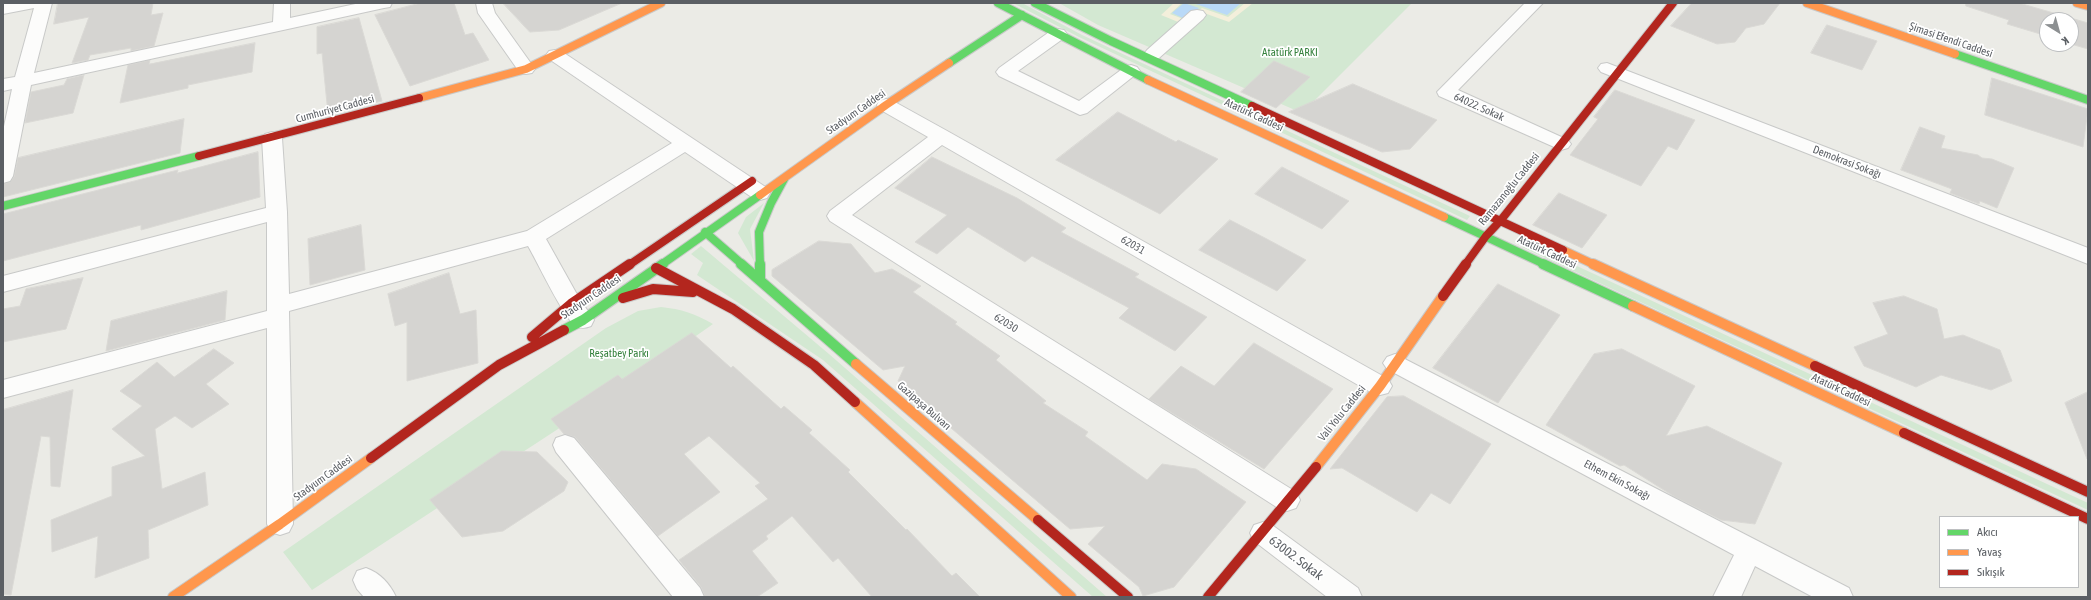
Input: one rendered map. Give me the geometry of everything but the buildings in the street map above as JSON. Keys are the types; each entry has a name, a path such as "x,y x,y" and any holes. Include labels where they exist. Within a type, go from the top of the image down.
{"main road":[{"name":"Cumhuriyet Caddesi","path":"3,206 272,138 526,69 661,3"},
{"name":"Atatürk Caddesi","path":"998,3 1131,72 1486,236 2088,519"},
{"name":"Atatürk Caddesi","path":"1035,3 1082,28 1492,213 1501,220 2088,492"},
{"name":"Ramazanoğlu Caddesi","path":"1486,236 1501,220 1553,140 1610,69 1673,3"},
{"name":"Şimasi Efendi Caddesi","path":"1807,3 2088,100"},
{"path":"2077,3 2088,6"},
{"path":"996,17 1009,8"},
{"name":"Stadyum Caddesi","path":"173,597 280,524 499,365 583,320 705,232 756,184 786,175 1022,15"},
{"path":"760,280 759,232 771,203 786,175"},
{"path":"499,365 570,304 756,184"},
{"name":"Ramazanoğlu Caddesi","path":"1486,236 1492,213"},
{"name":"Gazipaşa Bulvarı","path":"705,232 1128,597"},
{"name":"Vali Yolu Caddesi","path":"1208,597 1263,533 1287,500 1380,386 1486,236"},
{"path":"656,268 733,309 814,365 1071,597"},
{"path":"583,320 629,295 653,289 706,294"}],"street":[{"path":"3,9 36,3"},
{"path":"3,176 23,81 44,3"},
{"path":"281,26 282,3"},
{"path":"3,85 384,3"},
{"path":"484,3 487,13 526,69"},
{"name":"64022. Sokak","path":"1535,3 1446,92 1553,140"},
{"path":"1153,54 1197,15"},
{"path":"1058,34 1005,72 1080,109 1131,72"},
{"path":"555,55 685,143 756,184"},
{"name":"Demokrasi Sokağı","path":"1610,69 2088,256"},
{"name":"62031","path":"886,106 942,136 1380,386"},
{"name":"62030","path":"942,136 837,216 1287,500"},
{"path":"272,138 277,212 280,524"},
{"path":"3,389 534,238 685,143"},
{"path":"3,284 277,212"},
{"path":"534,238 570,304 583,320"},
{"name":"Ethem Ekin Sokağı","path":"1395,363 1839,597"},
{"path":"565,445 690,597"},
{"name":"63002. Sokak","path":"1263,533 1348,597"},
{"path":"1727,597 1750,550"}],"green space":[{"path":"1013,3 1022,3 1082,35 1470,216 1467,220 1079,37"},
{"name":"Atatürk PARKI","path":"1059,3 1412,3 1302,113 1098,25"},
{"path":"764,203 750,229 754,261 738,233 746,217"},
{"path":"1523,241 2088,503 2088,510 1522,247"},
{"path":"701,246 829,354 1107,597 1093,597 823,360 697,275 703,263 691,254"},
{"name":"Reşatbey Parkı","path":"661,307 688,312 713,324 639,376 312,590 283,552 606,328 638,311"}],"sand":[{"path":"1174,3 1182,3 1170,14 1186,20 1202,8 1228,17 1245,3 1253,3 1229,22 1204,13 1188,26 1161,15"}],"water":[{"path":"1184,3 1199,8 1185,19 1172,13"},
{"path":"1193,3 1241,3 1227,15"}],"traffic: fast":[{"path":"998,3 1112,63 1148,80"},
{"path":"1035,3 1111,41 1252,106"},
{"path":"949,63 1022,15"},
{"path":"1955,54 2088,100"},
{"path":"3,206 199,156"},
{"path":"760,280 759,232 771,203 784,179"},
{"path":"564,330 583,320 760,195"},
{"path":"1444,217 1633,306"},
{"path":"705,232 856,364"}],"traffic: slow":[{"path":"419,98 526,69 661,3"},
{"path":"1807,3 1955,54"},
{"path":"2077,3 2088,6"},
{"path":"760,195 886,105 949,63"},
{"path":"1148,80 1444,217"},
{"path":"1563,250 1815,366"},
{"path":"1316,467 1380,386 1443,296"},
{"path":"1633,306 1904,433"},
{"path":"856,364 1038,520"},
{"path":"855,402 1071,597"},
{"path":"173,597 280,524 371,458"}],"traffic: jam":[{"path":"1443,296 1486,236 1501,220 1673,3"},
{"path":"199,156 419,98"},
{"path":"1252,106 1563,250"},
{"path":"532,337 571,304 752,181"},
{"path":"656,268 733,309 814,365 855,402"},
{"path":"623,298 653,289 693,292"},
{"path":"371,458 499,365 564,330"},
{"path":"1815,366 2088,492"},
{"path":"1904,433 2088,519"},
{"path":"1208,597 1263,533 1316,467"},
{"path":"1038,520 1128,597"}]}
